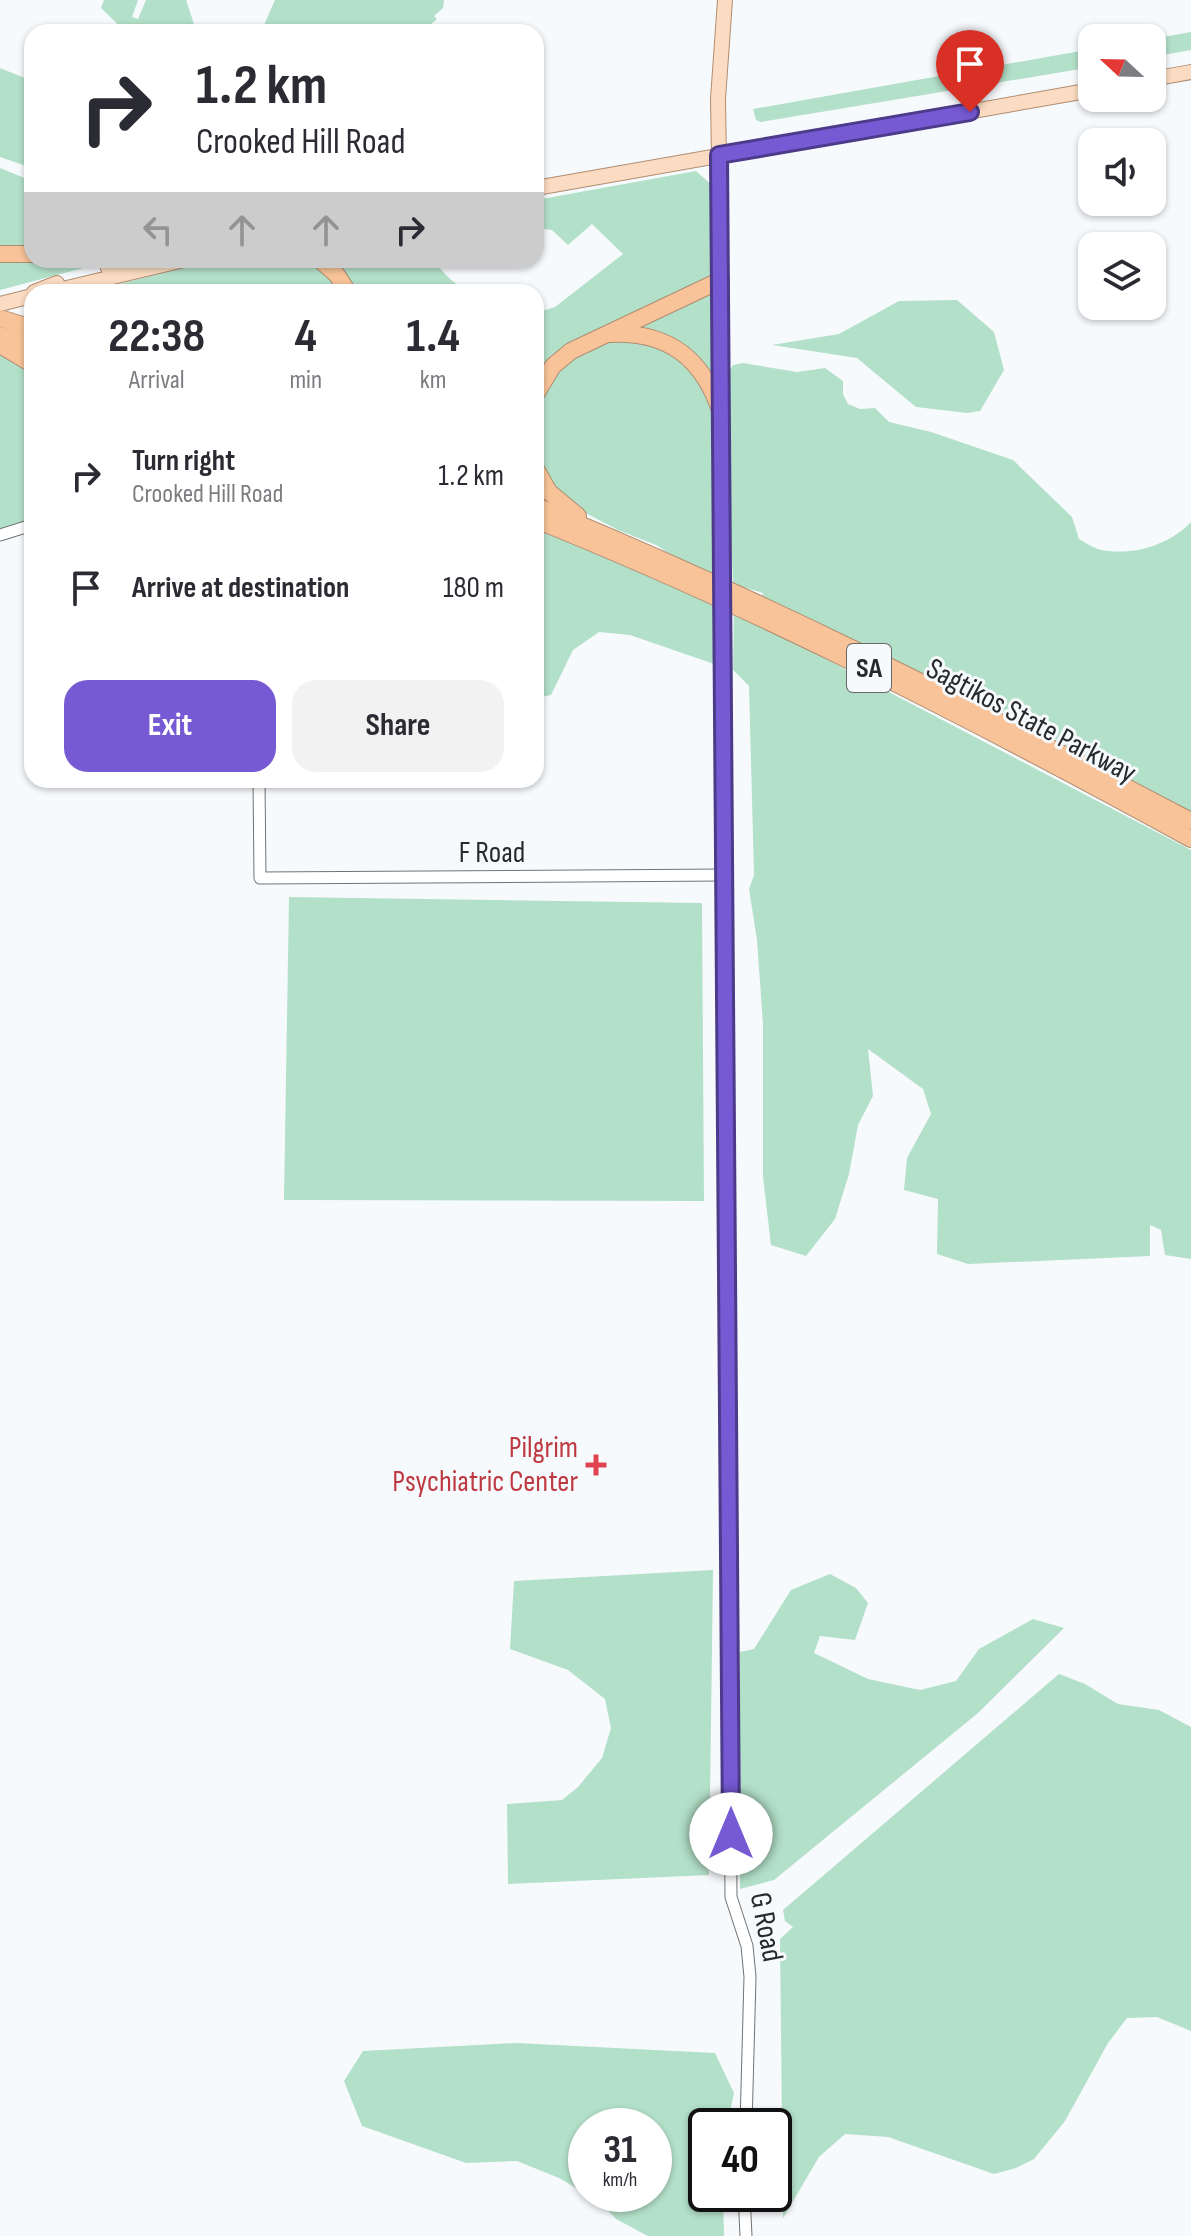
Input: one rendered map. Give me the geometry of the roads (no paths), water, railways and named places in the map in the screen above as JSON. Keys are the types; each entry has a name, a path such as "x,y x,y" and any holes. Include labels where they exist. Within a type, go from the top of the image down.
{"highway":[{"path":"0,254 24,254"},
{"path":"329,268 343,284"},
{"path":"544,379 562,358 581,344 721,280"},
{"path":"0,318 24,326"},
{"path":"603,334 642,335 681,351 710,384 721,413"},
{"path":"0,335 24,342"},
{"path":"0,345 24,359"},
{"path":"544,485 557,500 613,538"},
{"name":"Sagtikos State Parkway","path":"544,509 744,595 867,654 1191,821"},
{"name":"Sagtikos State Parkway","path":"544,523 681,581 827,648 974,722 1191,839"}],"main road":[{"name":"G Road","path":"721,280 718,99 725,0"},
{"path":"1166,76 1191,72"},
{"path":"544,187 1078,92"},
{"path":"53,284 110,268"},
{"path":"84,284 150,268"},
{"path":"0,304 24,297"}],"street":[{"name":"G Road","path":"721,280 731,1897 747,1946 750,1977 746,2108"},
{"path":"0,535 24,528"},
{"name":"F Road","path":"259,788 260,878 724,875"},
{"path":"745,2212 746,2236"}],"place":[{"name":"Pilgrim Psychiatric Center","path":"596,1465"}]}
